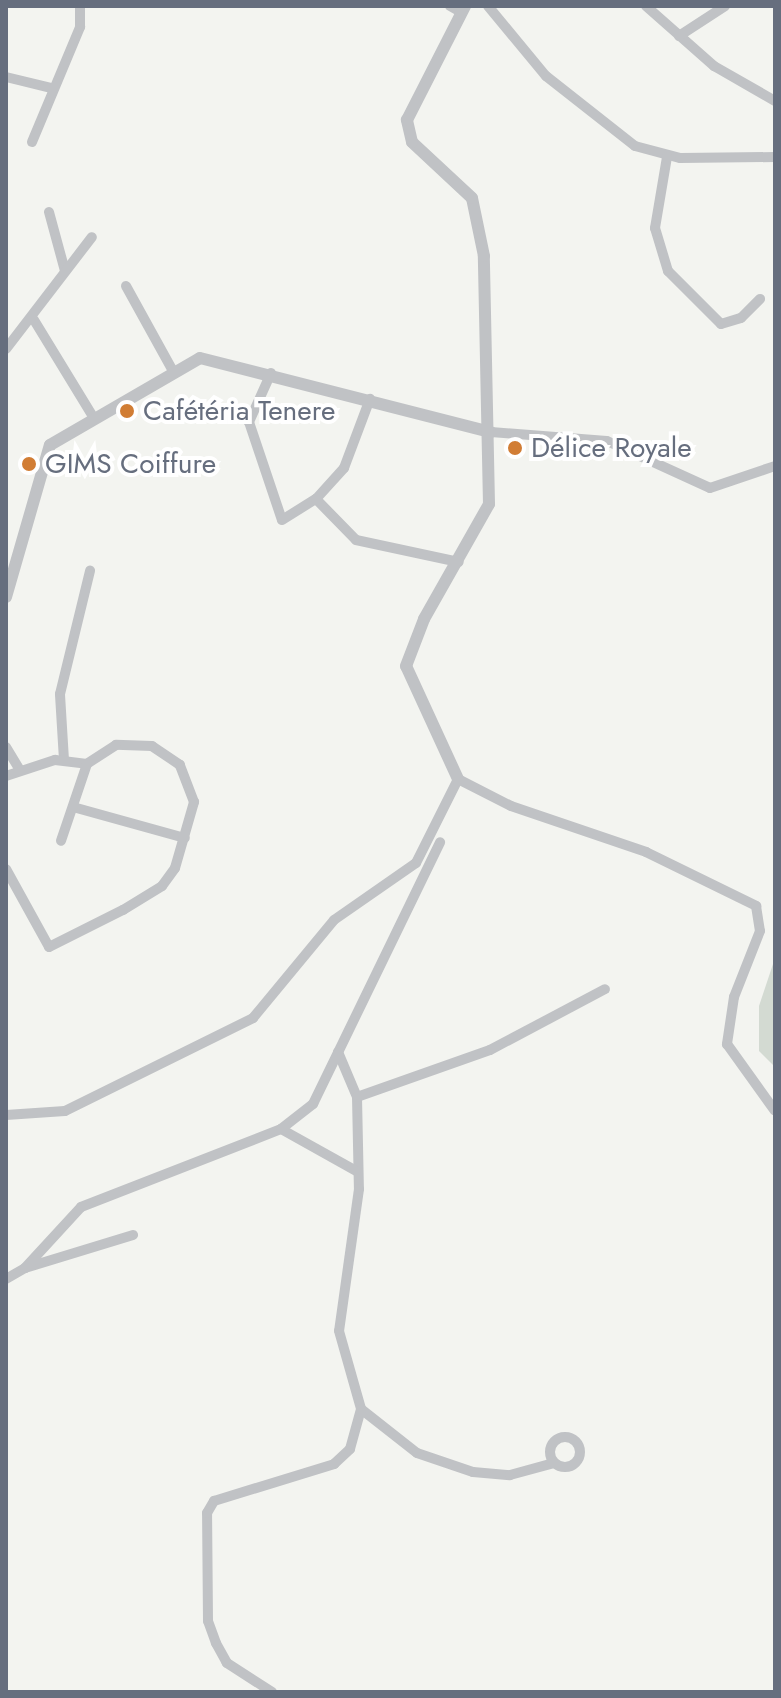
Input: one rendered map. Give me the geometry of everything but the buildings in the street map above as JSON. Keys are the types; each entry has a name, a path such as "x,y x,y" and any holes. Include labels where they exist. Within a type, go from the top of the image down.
{"street":[{"path":"32,142 51,88 80,27 80,6"},
{"path":"488,6 584,109 635,146 667,157 775,157"},
{"path":"647,6 679,36 775,101"},
{"path":"679,36 725,6"},
{"path":"458,8 407,128 418,149 466,190 480,220 491,432 489,504 406,666 458,779 511,806 646,852 756,906 760,931 734,997 727,1044 775,1111"},
{"path":"6,77 51,88"},
{"path":"667,157 655,228 668,271 721,324 741,318 760,299"},
{"path":"49,212 65,271"},
{"path":"6,349 34,320 65,271 92,237"},
{"path":"126,286 173,371"},
{"path":"34,320 92,415"},
{"path":"6,597 50,445 92,415 173,371 208,357 491,432 607,441 710,488 775,466"},
{"path":"271,373 249,422 275,510 286,521 316,499 344,468 370,399"},
{"path":"316,499 356,540 459,562"},
{"path":"64,760 60,694 90,571"},
{"path":"6,776 19,769 64,760 87,764 129,741 173,757 194,802 185,838 162,886 56,948 43,941 6,869"},
{"path":"6,747 19,769"},
{"path":"61,841 87,764"},
{"path":"6,1115 65,1111 253,1018 334,920 416,863 458,779"},
{"path":"73,807 185,838"},
{"path":"25,1268 81,1207 281,1129 313,1104 440,842"},
{"path":"357,1097 490,1050 605,989"},
{"path":"272,1692 227,1663 208,1621 207,1513 214,1501 334,1464 350,1449 361,1409 339,1331 359,1213 357,1097 338,1052"},
{"path":"281,1129 356,1171"},
{"path":"6,1279 25,1268 133,1235"},
{"path":"361,1409 417,1453 473,1472 510,1475 554,1463"}],"shaded area":[{"path":"775,958 775,1067 759,1051 759,1006"}],"place":[{"name":"Cafétéria Tenere","path":"127,411"},
{"name":"Délice Royale","path":"515,448"},
{"name":"GIMS Coiffure","path":"29,464"}]}
